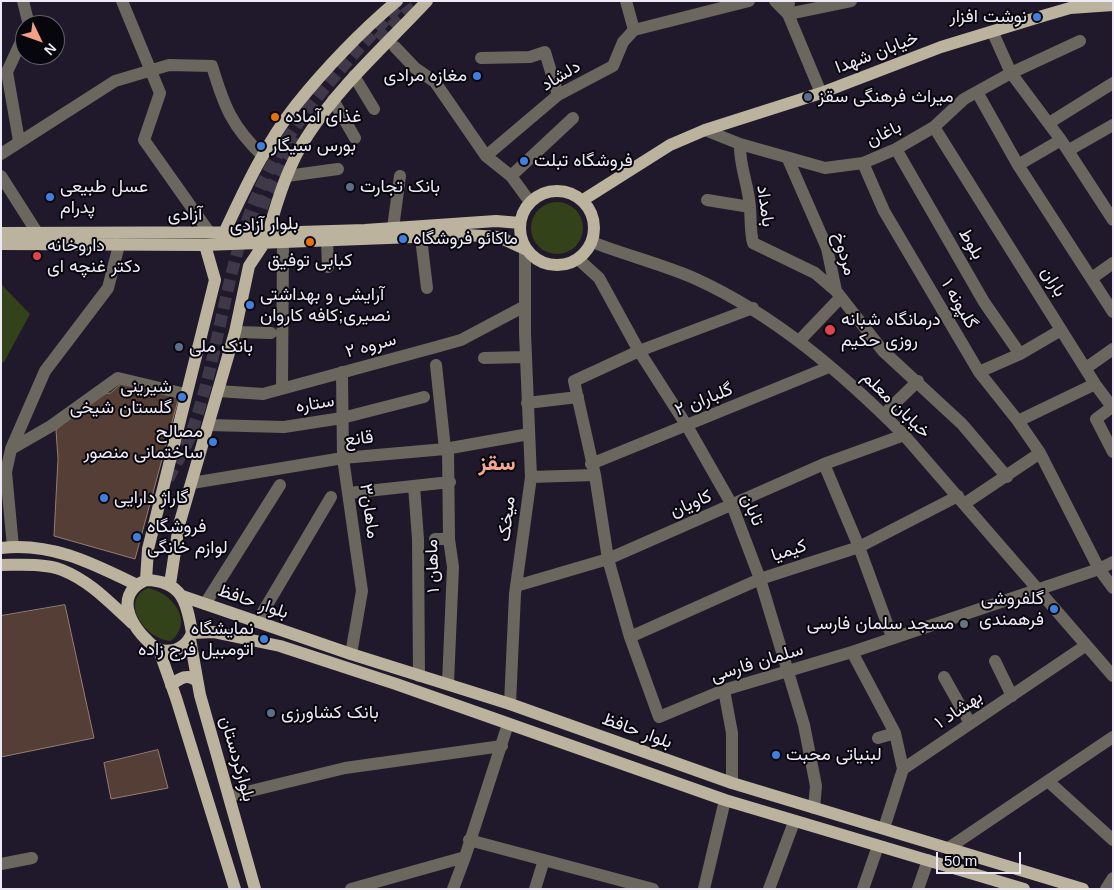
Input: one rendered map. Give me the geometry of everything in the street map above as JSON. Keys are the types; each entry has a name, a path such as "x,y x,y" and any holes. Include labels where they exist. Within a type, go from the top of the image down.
{"main road":[{"path":"225,231 263,156 296,106 376,18 397,1"},
{"path":"170,584 179,525 235,332 250,266 267,236 287,176 307,136 333,100 427,1"},
{"name":"خیابان شهدا","path":"583,200 670,146 705,130 820,93 941,48 993,33 1068,5 1113,5"},
{"path":"562,190 574,194 583,200 590,209 595,231 592,242 578,259 568,264 551,264 535,258 525,249 520,223 530,202 550,191 562,190"},
{"name":"آزادی","path":"1,233 225,231 267,236 496,221 520,223"},
{"name":"بلوار آزادی","path":"1,244 204,245 267,236 283,242 466,235 500,237 525,249"},
{"path":"135,626 127,604 128,594 141,582 214,280 204,245"},
{"path":"1,565 26,565 61,569 93,586 135,626 150,644 159,650 174,650 182,647 191,636 187,608 182,596 170,584 141,582 74,556 40,547 7,547"},
{"name":"بلوار حافظ","path":"182,596 351,654 510,704 732,783 950,847 1083,889"},
{"name":"بلوار حافظ","path":"191,636 213,632 280,646 396,684 725,800 794,822 928,860 1000,885 1024,889"},
{"name":"بلوارکردستان","path":"191,636 197,681 255,889"},
{"path":"159,650 235,889"},
{"path":"171,684 186,676 192,676 197,681"}],"street":[{"path":"23,1 26,15"},
{"path":"122,1 152,69 160,93 144,140 209,232"},
{"path":"626,1 634,30 749,1"},
{"path":"775,1 789,8 850,1"},
{"path":"789,8 820,93"},
{"name":"دلشاد","path":"486,156 558,95 612,66 623,42 634,30"},
{"path":"993,33 1011,73 1065,145 1112,217"},
{"name":"باغان","path":"740,144 825,168 863,163 896,149 934,127 964,99 1011,73 1080,41"},
{"path":"395,47 415,68 435,82 486,156 511,176 530,202"},
{"path":"481,58 530,57 545,52 558,95"},
{"path":"15,55 7,72 19,141"},
{"path":"1,154 115,81 168,65 212,66 222,102 243,137 263,156"},
{"path":"354,76 374,109"},
{"path":"1049,123 1112,83"},
{"path":"978,92 1018,165 1113,312"},
{"path":"333,100 355,138"},
{"path":"511,176 574,118"},
{"path":"1018,165 1113,125"},
{"name":"باران","path":"934,127 1095,384 1110,397 1112,407 1096,420 1113,452"},
{"path":"705,130 740,144"},
{"name":"بامداد","path":"740,144 743,176 750,207 749,226 753,243 816,273 839,294"},
{"name":"بلوط","path":"896,149 984,302 1020,354"},
{"name":"مردوخ","path":"788,159 827,248 839,294 884,351 962,424 1007,477"},
{"name":"گلپونه ۱","path":"863,163 884,211 979,372 1018,421 1040,453 1100,569 1113,588"},
{"path":"287,176 338,169"},
{"path":"1,176 38,234"},
{"path":"393,228 400,176"},
{"path":"707,200 750,207"},
{"path":"421,238 427,288"},
{"path":"327,241 328,267"},
{"path":"282,389 283,242"},
{"name":"خیابان معلم","path":"592,242 694,278 753,308 799,341 878,409 904,435 1113,676"},
{"path":"7,547 6,472 10,449 45,371 108,288 118,244"},
{"name":"میخک","path":"510,704 516,586 531,477 527,403 525,249"},
{"name":"تابان","path":"578,259 599,278 639,351 687,426 732,505 760,579 804,725 816,786 814,808"},
{"path":"1092,278 1113,264"},
{"path":"799,341 839,294"},
{"name":"سروه ۲","path":"218,391 263,394 461,340 525,306"},
{"path":"630,637 608,559 593,469 574,381 639,351 753,308"},
{"path":"979,372 1020,354 1061,330"},
{"path":"235,332 271,333"},
{"path":"1086,368 1113,349"},
{"path":"484,358 526,356"},
{"name":"ماهان ۱","path":"436,365 450,482 449,539 453,567 448,684"},
{"name":"گلباران ۲","path":"531,477 593,469 687,426 829,367"},
{"name":"ماهان۳","path":"342,372 344,458 362,591 351,654"},
{"path":"10,449 51,426 118,378 185,394"},
{"path":"889,409 918,381"},
{"path":"1018,421 1095,384"},
{"name":"ستاره","path":"209,425 284,427 342,418 424,397"},
{"path":"527,403 578,397"},
{"name":"قانع","path":"192,483 344,458 447,448 529,434"},
{"name":"کاویان","path":"516,586 608,559 824,464 904,435"},
{"name":"کیمیا","path":"630,637 760,579 859,547 1007,477 1040,453"},
{"path":"824,464 859,547 892,637"},
{"path":"349,493 450,482"},
{"path":"205,604 280,485"},
{"path":"414,486 418,539 419,676"},
{"path":"257,622 331,497"},
{"path":"435,539 449,539"},
{"name":"سلمان فارسی","path":"630,637 659,717 724,690 852,652 892,637 1100,569 1113,562"},
{"name":"بهشاد ۱","path":"903,769 1085,646"},
{"path":"852,652 895,732 903,769 884,828"},
{"path":"995,661 1012,696"},
{"path":"944,677 970,723"},
{"path":"724,690 732,733 732,783"},
{"path":"453,889 508,724"},
{"path":"878,738 895,732"},
{"path":"950,847 1049,782 1113,737"},
{"path":"230,796 345,768 502,746"},
{"path":"1049,782 1113,840"},
{"path":"704,889 725,800"},
{"path":"769,889 794,822"},
{"path":"469,840 632,885 653,889"},
{"path":"863,889 878,846"},
{"path":"351,889 465,857"},
{"path":"1,864 32,858"},
{"path":"535,889 544,860"},
{"path":"918,889 928,860"},
{"path":"1106,889 1113,878"}],"green space":[{"path":"557,202 567,204 575,210 581,218 583,228 581,238 575,246 567,252 557,254 547,252 539,246 533,238 531,228 533,218 539,210 547,204"},
{"path":"1,284 30,314 4,362 1,362"},
{"path":"148,588 165,596 178,609 181,625 178,633 171,641 153,634 139,619 135,602 139,594"}],"building":[{"name":"گاراژ دارایی","path":"125,381 180,393 135,559 54,536 58,459 56,430 95,395 110,393"},
{"path":"65,605 94,738 1,757 1,616"},
{"path":"158,750 168,788 111,799 104,763"}],"tunnel":[{"path":"378,39 421,2"},
{"path":"168,479 189,439 199,410 234,263 253,205 266,176 281,149 317,98 336,74 399,5"},
{"path":"250,242 265,199 297,138"}],"place":[{"name":"نوشت افزار","path":"1037,17"},
{"name":"مغازه مرادی","path":"477,76"},
{"name":"میراث فرهنگی سقز","path":"808,97"},
{"name":"غذای آماده","path":"275,117"},
{"name":"بورس سیگار","path":"261,146"},
{"name":"فروشگاه تبلت","path":"524,161"},
{"name":"بانک تجارت","path":"350,187"},
{"name":"عسل طبیعی پدرام","path":"50,197"},
{"name":"ماکائو فروشگاه","path":"403,239"},
{"name":"کبابی توفیق","path":"310,242"},
{"name":"داروخانه دکتر غنچه ای","path":"37,256"},
{"name":"آرایشی و بهداشتی نصیری;کافه کاروان","path":"250,305"},
{"name":"درمانگاه شبانه روزی حکیم","path":"830,330"},
{"name":"بانک ملی","path":"179,347"},
{"name":"شیرینی گلستان شیخی","path":"182,397"},
{"name":"مصالح ساختمانی منصور","path":"213,442"},
{"name":"گاراژ دارایی","path":"104,498"},
{"name":"فروشگاه لوازم خانگی","path":"137,537"},
{"name":"گلفروشی فرهمندی","path":"1054,609"},
{"name":"مسجد سلمان فارسی","path":"964,624"},
{"name":"نمایشگاه اتومبیل فرج زاده","path":"264,639"},
{"name":"بانک کشاورزی","path":"271,713"},
{"name":"لبنیاتی محبت","path":"776,755"}],"district":[{"name":"سقز","path":"497,464"}]}
